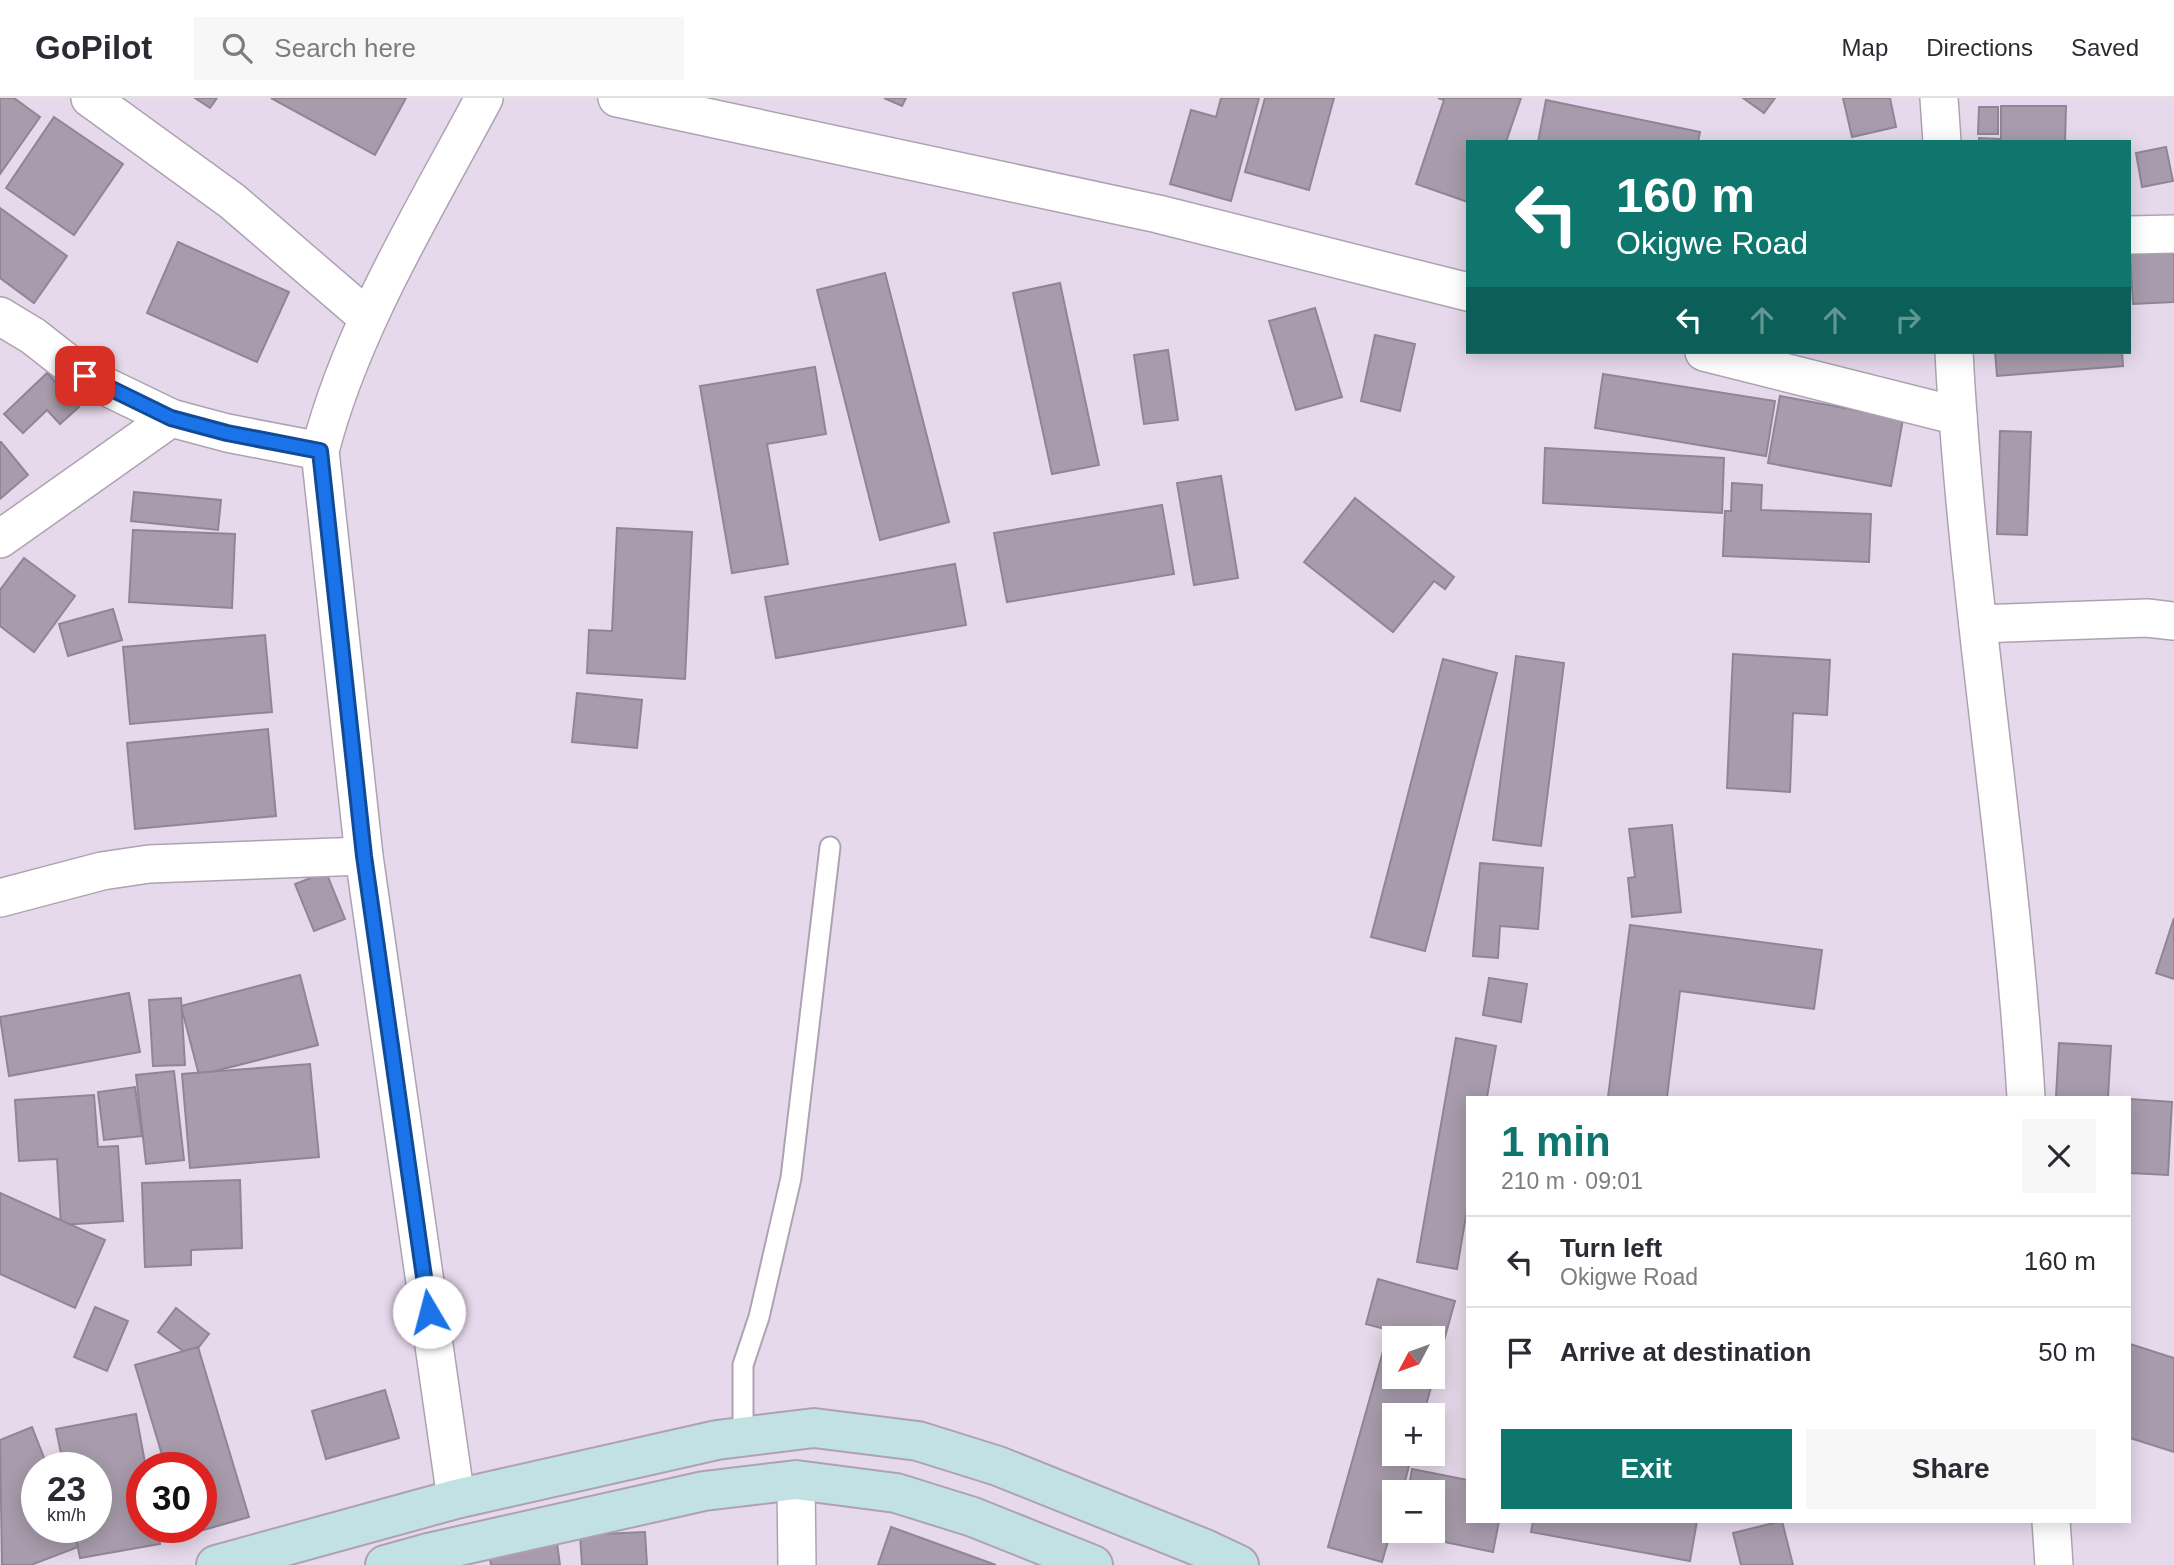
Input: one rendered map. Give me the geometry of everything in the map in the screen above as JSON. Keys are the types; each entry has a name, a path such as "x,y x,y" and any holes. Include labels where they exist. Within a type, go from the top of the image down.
{"main road":[{"path":"216,1565 456,1499 717,1440 814,1428 918,1441 998,1466 1239,1565"},
{"path":"386,1565 428,1553 704,1491 796,1480 896,1493 973,1517 1093,1565"}],"street":[{"path":"90,98 232,201 368,318"},
{"path":"456,1499 364,856 320,451 329,417 368,318 484,98"},
{"path":"617,98 1158,214 1466,291"},
{"path":"1939,98 1942,140"},
{"path":"2131,235 2174,234"},
{"path":"0,316 33,336 85,376 171,418 227,433 320,451"},
{"path":"1712,354 1958,416"},
{"path":"1954,354 1978,624 2021,1022 2026,1096"},
{"path":"0,540 171,418"},
{"path":"1978,624 2147,618 2174,621"},
{"path":"0,898 102,871 149,864 364,856"},
{"path":"796,1480 797,1565"},
{"path":"2051,1523 2054,1565"}],"lane":[{"path":"744,1436 743,1365 759,1317 791,1178 830,847"}],"building":[{"path":"0,98 14,98 40,117 0,174"},
{"path":"195,98 217,98 210,108"},
{"path":"271,98 406,98 375,155"},
{"path":"884,98 906,98 902,106"},
{"path":"1221,98 1259,98 1231,201 1170,184 1191,110 1216,117"},
{"path":"1265,98 1334,98 1309,190 1245,172"},
{"path":"1438,98 1521,98 1507,140 1466,140 1466,201 1416,184 1444,100"},
{"path":"1743,98 1775,98 1764,113"},
{"path":"1843,98 1890,98 1896,127 1852,137"},
{"path":"1546,100 1700,132 1698,140 1538,140"},
{"path":"2001,106 2066,106 2065,140 1979,140 1979,138 2001,139"},
{"path":"1979,107 1998,107 1998,134 1978,134"},
{"path":"54,117 123,164 74,235 6,188"},
{"path":"2166,147 2173,181 2142,187 2136,153"},
{"path":"0,208 67,256 34,303 0,278"},
{"path":"2174,238 2174,302 2133,304 2131,253"},
{"path":"178,242 289,292 257,362 147,313"},
{"path":"885,273 949,522 880,540 817,290"},
{"path":"1060,283 1099,465 1052,474 1013,293"},
{"path":"1315,308 1342,397 1296,410 1269,321"},
{"path":"1375,335 1415,344 1400,411 1361,401"},
{"path":"1168,350 1178,420 1144,424 1134,355"},
{"path":"1995,354 2122,354 2123,366 1997,376"},
{"path":"815,367 826,434 767,444 788,564 732,573 700,386"},
{"path":"47,373 79,407 60,424 47,410 23,433 4,414"},
{"path":"1603,374 1775,401 1766,456 1595,428"},
{"path":"1780,396 1903,419 1891,486 1768,463"},
{"path":"2000,431 2031,432 2027,535 1997,534"},
{"path":"0,442 28,475 0,499"},
{"path":"1545,448 1724,458 1722,513 1543,503"},
{"path":"1221,476 1238,578 1194,585 1177,483"},
{"path":"1732,483 1762,485 1761,510 1871,514 1869,562 1723,556 1725,511 1731,511"},
{"path":"134,492 221,500 218,530 131,521"},
{"path":"1355,498 1454,577 1445,589 1434,581 1393,632 1304,562"},
{"path":"1162,505 1174,574 1007,602 994,533"},
{"path":"617,528 692,532 685,679 587,673 589,630 612,631"},
{"path":"133,530 235,534 232,608 129,602"},
{"path":"24,558 75,596 34,652 0,626 0,590"},
{"path":"955,564 966,625 776,658 765,597"},
{"path":"113,609 122,640 68,656 59,624"},
{"path":"265,635 272,712 130,724 123,647"},
{"path":"1733,654 1830,660 1827,715 1793,713 1790,792 1727,788"},
{"path":"1516,656 1564,663 1541,846 1493,840"},
{"path":"1443,659 1497,673 1425,951 1371,937"},
{"path":"577,693 642,700 637,748 572,742"},
{"path":"268,729 276,816 135,829 127,743"},
{"path":"1672,825 1681,912 1632,917 1628,878 1635,877 1629,829"},
{"path":"1480,863 1543,868 1538,929 1500,926 1498,958 1473,956"},
{"path":"326,872 345,919 314,931 295,884"},
{"path":"2174,918 2174,979 2156,973"},
{"path":"1630,925 1822,950 1814,1009 1680,991 1667,1096 1608,1096"},
{"path":"300,975 318,1045 199,1075 181,1006"},
{"path":"1489,978 1527,984 1521,1022 1483,1015"},
{"path":"129,993 140,1052 9,1076 0,1017"},
{"path":"181,998 185,1065 153,1066 149,1000"},
{"path":"1456,1038 1496,1046 1487,1096 1466,1096 1466,1216 1457,1269 1417,1262"},
{"path":"2059,1043 2111,1046 2108,1096 2056,1096"},
{"path":"310,1064 319,1157 190,1168 182,1074"},
{"path":"174,1071 184,1160 146,1164 136,1075"},
{"path":"135,1087 142,1136 104,1140 98,1092"},
{"path":"94,1095 98,1147 118,1146 123,1221 61,1225 57,1159 19,1161 15,1100"},
{"path":"2131,1099 2172,1102 2168,1175 2131,1173"},
{"path":"240,1180 242,1248 191,1250 191,1265 145,1267 142,1183"},
{"path":"0,1193 105,1240 75,1308 0,1274"},
{"path":"1378,1279 1455,1301 1446,1333 1446,1326 1382,1326 1382,1328 1366,1324"},
{"path":"95,1307 128,1321 107,1371 74,1357"},
{"path":"176,1308 209,1334 191,1357 158,1332"},
{"path":"2131,1344 2174,1358 2174,1452 2131,1438"},
{"path":"198,1347 249,1517 217,1526 217,1452 161,1452 135,1365"},
{"path":"1382,1355 1382,1390 1430,1390 1427,1403 1382,1403 1382,1466 1409,1466 1405,1480 1382,1480 1382,1543 1387,1543 1382,1562 1328,1547"},
{"path":"385,1390 399,1438 326,1459 312,1411"},
{"path":"136,1414 143,1452 126,1452 126,1543 160,1544 80,1558 77,1543 112,1543 112,1452 61,1452 56,1429"},
{"path":"32,1427 42,1452 21,1452 21,1543 77,1543 78,1547 31,1565 2,1565 0,1440"},
{"path":"1412,1469 1466,1480 1466,1523 1499,1523 1493,1552 1445,1542 1445,1480 1410,1480"},
{"path":"1533,1523 1697,1523 1690,1561 1531,1532"},
{"path":"1782,1523 1793,1565 1741,1565 1733,1533"},
{"path":"891,1527 996,1565 878,1565"},
{"path":"555,1528 560,1565 491,1565 487,1537"},
{"path":"645,1532 647,1565 582,1565 580,1535"}],"route":[{"path":"85,376 171,418 227,433 320,451 364,856 429,1312"}]}
